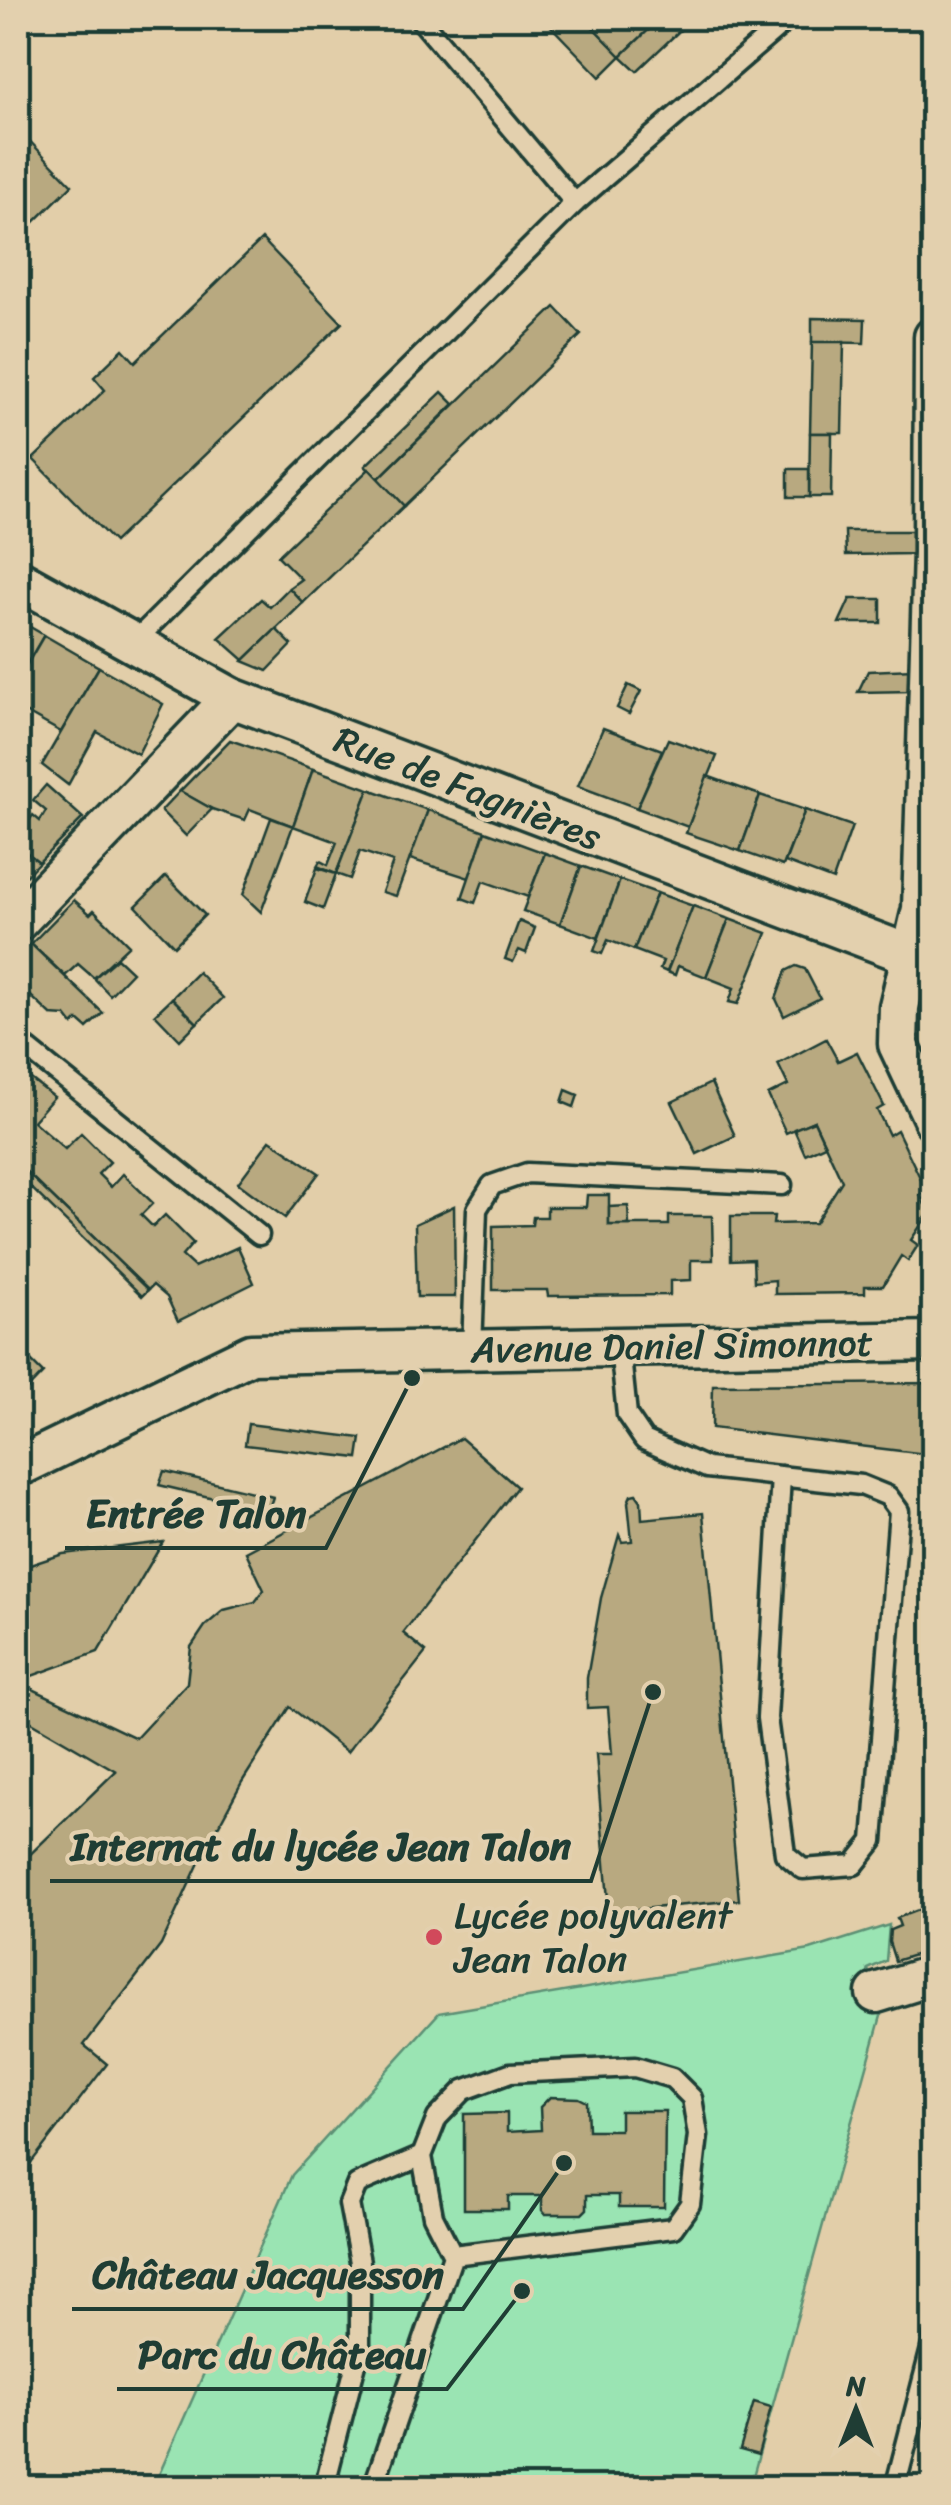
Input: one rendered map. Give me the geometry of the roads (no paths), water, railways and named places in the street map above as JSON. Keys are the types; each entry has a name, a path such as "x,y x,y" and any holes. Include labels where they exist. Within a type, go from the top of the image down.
{"street":[{"path":"934,338 923,960 899,1006 898,1044 934,1120"},
{"name":"Rue de Fagnières","path":"18,579 232,698 923,960"},
{"path":"18,921 232,698"},
{"name":"Avenue Daniel Simonnot","path":"18,1468 251,1354 934,1342"},
{"path":"876,1993 934,1976"}],"lane":[{"path":"418,18 575,203"},
{"path":"133,643 575,203 790,18"},
{"path":"18,1042 259,1235"},
{"path":"472,1350 477,1209 492,1185 527,1173 782,1185"},
{"path":"620,1348 627,1415 644,1440 707,1468 781,1476 861,1485 888,1496 899,1512 873,1841 854,1865 803,1869 785,1854 767,1718 781,1476"},
{"path":"372,2488 453,2255 433,2216 422,2156 438,2118 464,2090 510,2073 636,2067 672,2078 692,2098 698,2135 690,2204 672,2228 453,2255"},
{"path":"324,2488 360,2348 360,2262 349,2204 357,2184 422,2156"},
{"path":"896,2488 934,2337"}],"place":[{"name":"Entrée Talon","path":"412,1378"},
{"name":"Internat du lycée Jean Talon","path":"653,1692"},
{"name":"Lycée polyvalent Jean Talon","path":"434,1937"},
{"name":"Château Jacquesson","path":"564,2163"},
{"name":"Parc du Château","path":"522,2291"}]}
